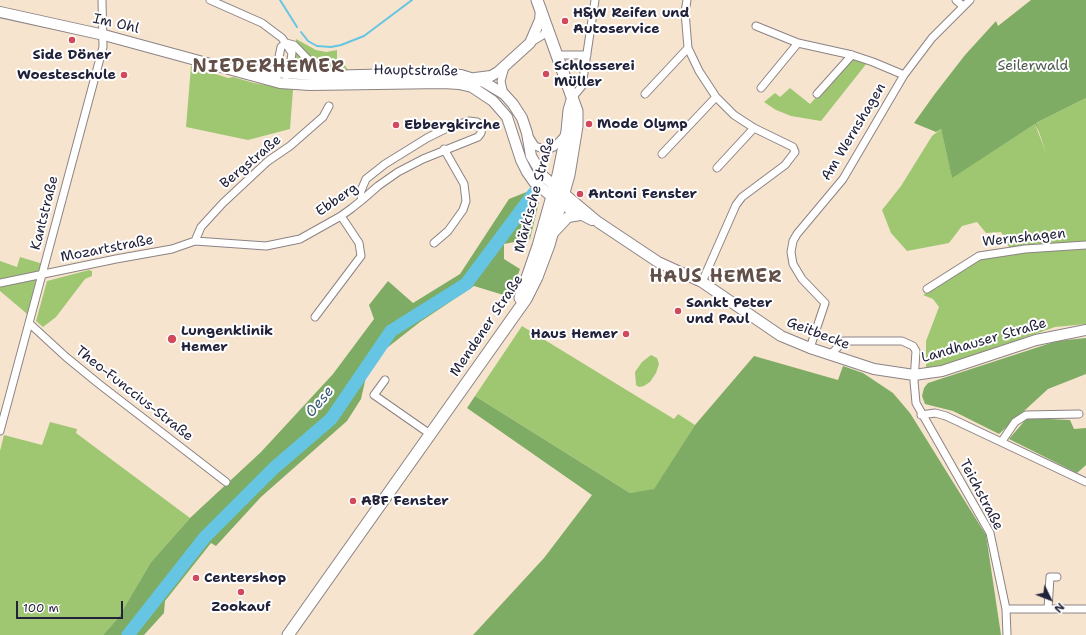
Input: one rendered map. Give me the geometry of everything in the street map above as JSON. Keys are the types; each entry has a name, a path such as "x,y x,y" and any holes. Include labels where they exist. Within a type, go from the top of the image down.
{"main road":[{"name":"Märkische Straße","path":"511,319 569,175 577,126 577,111 539,5"},
{"name":"Hauptstraße","path":"474,78 491,76 505,68 534,41 540,20 539,5"},
{"name":"Im Ohl","path":"0,12 104,35 280,83"},
{"name":"Im Ohl","path":"226,68 276,72"},
{"name":"Hauptstraße","path":"276,72 324,76 421,78 472,87 493,101 507,117 526,172 559,198"},
{"name":"Hauptstraße","path":"280,83 310,85 421,78 455,74 474,78 489,84 504,94 514,104 522,118 527,133 531,156 536,167 555,186"},
{"name":"Märkische Straße","path":"559,198 555,186 567,131 569,110 572,99"},
{"name":"Geitbecke","path":"559,198 580,215 598,222"},
{"name":"Geitbecke","path":"559,198 658,262 702,282 774,332 810,348 874,369 914,375"},
{"name":"Mendener Straße","path":"288,635 526,299 537,277 552,234 559,198"},
{"path":"552,234 568,217 580,215"},
{"name":"Landhauser Straße","path":"914,375 942,371 1036,340 1086,330"}],"street":[{"name":"Kantstraße","path":"0,431 103,47 104,35 102,0"},
{"path":"210,0 262,23 275,32 286,43 292,53 288,74 280,83 276,72 281,47 286,43"},
{"path":"572,99 582,86 595,0"},
{"path":"687,0 685,18 688,48 699,72 716,97 734,115 754,128 793,147 795,152 785,165 742,197 736,205 702,282"},
{"path":"956,0 963,6"},
{"name":"Am Wernshagen","path":"810,348 825,303 802,279 793,264 791,252 793,241 797,234 843,179 904,75 932,38 970,0"},
{"path":"756,26 798,43 852,55 904,75"},
{"name":"Hauptstraße","path":"534,41 548,28"},
{"path":"534,41 549,44 556,52 587,55"},
{"path":"286,43 294,45 324,76"},
{"path":"761,88 798,43"},
{"path":"645,94 688,48"},
{"path":"816,94 852,55"},
{"path":"504,94 501,81 505,68"},
{"path":"662,154 716,97"},
{"name":"Bergstraße","path":"195,241 201,227 223,203 268,161 290,146 323,116 329,106"},
{"name":"Ebberg","path":"195,241 272,245 300,238 341,216 362,200 398,172 444,149 478,137 481,133 482,127 477,122 469,121 449,127 427,138 385,164 366,179 360,192 362,200"},
{"path":"717,168 754,128"},
{"name":"Hauptstraße","path":"527,133 535,146 546,150 559,143 567,131"},
{"path":"434,243 448,231 463,210 466,201 464,184 444,149"},
{"path":"315,317 361,256 359,243 341,216"},
{"name":"Mozartstraße","path":"0,283 172,249 195,241"},
{"name":"Wernshagen","path":"927,289 979,256 1025,248 1086,245"},
{"name":"Theo-Funccius-Straße","path":"29,323 66,357 99,384 226,482"},
{"name":"Landhauser Straße","path":"830,355 844,341 902,341 913,346 916,351 914,375"},
{"name":"Teichstraße","path":"914,375 916,403 921,415 990,533 1006,609 1007,635"},
{"path":"385,380 374,394 430,434"},
{"path":"921,415 935,413 946,416 1002,441 1086,482"},
{"path":"1002,441 1015,422 1026,415 1079,414"},
{"path":"1048,609 1050,577 1058,577"},
{"path":"1006,609 1086,609"}],"green space":[{"name":"Seilerwald","path":"1031,0 1086,0 1086,98 1036,123 1040,133 1035,124 952,178 941,129 936,132 914,123 965,55 996,21 998,26"},
{"path":"296,39 316,50 326,52 337,50 337,59 343,62 349,72 292,72"},
{"path":"852,57 867,63 821,121 791,116 776,110 764,102 775,93 780,97 790,88 810,104"},
{"path":"191,66 228,78 233,77 254,83 293,90 290,129 248,140 186,127"},
{"path":"1086,98 1086,324 1055,327 946,365 926,368 926,341 939,307 933,299 923,295 981,258 1009,254 1009,247 1001,232 986,233 977,222 962,226 949,243 907,251 891,233 882,210 901,186 932,136 941,129 952,177 1035,124 1046,153 1036,123"},
{"path":"529,191 539,202 530,239 504,244 504,259 520,269 510,297 474,286 420,322 383,351 366,377 361,399 347,421 261,497 216,546 211,543 165,601 164,613 144,635 103,635 118,618 151,562 190,518 261,452 333,374 374,319 369,305 388,281 413,303 460,274 509,199"},
{"path":"20,257 43,264 41,274 0,280 0,261 17,267"},
{"path":"89,270 92,271 92,276 85,279 56,317 43,327 36,321 47,281"},
{"path":"41,277 29,318 26,313 0,291 0,285"},
{"path":"522,326 674,419 678,414 695,425 654,490 630,493 475,396"},
{"path":"1086,338 1086,374 1048,389 999,434 953,411 925,404 922,396 924,388 928,383 1057,341"},
{"path":"651,355 657,358 659,364 656,373 650,382 639,387 636,385 635,372 642,362"},
{"path":"754,356 838,380 843,366 863,373 893,393 910,413 986,535 1001,635 473,635 544,558 592,495 467,408 475,396 630,493 654,489 695,425"},
{"path":"1027,418 1070,420 1074,429 1086,428 1086,465 1077,473 1009,439"},
{"path":"50,422 77,429 76,433 190,518 151,562 118,618 103,635 0,635 0,451 4,435 42,445"}],"waterway":[{"path":"280,0 297,27"},
{"path":"301,32 308,41 317,46 331,47 341,45 364,36 412,0"},
{"name":"Oese","path":"128,635 205,537 274,468 331,419 391,331 466,284 534,193"}],"place":[{"name":"H&W Reifen und Autoservice","path":"565,21"},
{"name":"Side Döner","path":"72,40"},
{"name":"Schlosserei Müller","path":"546,74"},
{"name":"Woesteschule","path":"124,75"},
{"name":"Mode Olymp","path":"589,124"},
{"name":"Ebbergkirche","path":"396,125"},
{"name":"Antoni Fenster","path":"580,194"},
{"name":"Sankt Peter und Paul","path":"678,311"},
{"name":"Haus Hemer","path":"626,334"},
{"name":"Lungenklinik Hemer","path":"172,339"},
{"name":"ABF Fenster","path":"353,501"},
{"name":"Centershop","path":"196,578"},
{"name":"Zookauf","path":"241,592"}],"district":[{"name":"NIEDERHEMER","path":"269,67"},
{"name":"HAUS HEMER","path":"716,277"}]}
